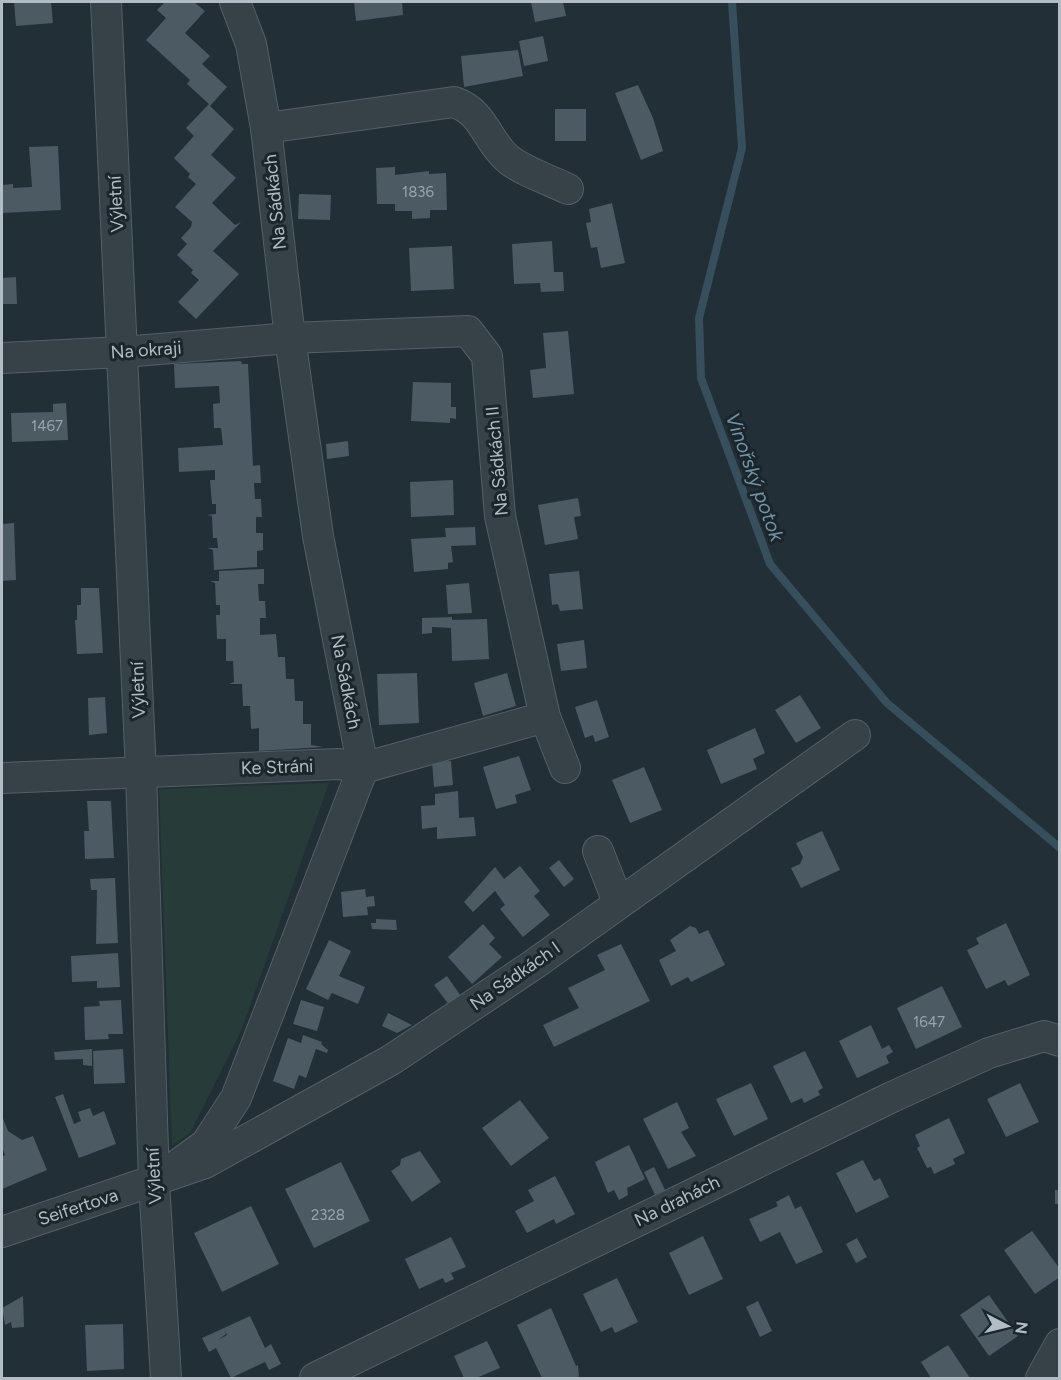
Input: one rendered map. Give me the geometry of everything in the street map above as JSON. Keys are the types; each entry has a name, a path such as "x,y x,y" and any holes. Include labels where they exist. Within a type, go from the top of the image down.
{"street":[{"name":"Výletní","path":"106,2 141,772 154,1182 166,1378"},
{"name":"Na Sádkách","path":"235,2 251,44 266,128 290,338 318,536 363,768"},
{"name":"Na Sádkách","path":"266,128 453,102 472,111 480,118 501,153 511,161 568,189"},
{"name":"Na Sádkách II","path":"290,338 468,331 487,356 500,516 545,717 565,768"},
{"name":"Na okraji","path":"2,358 123,352 290,338"},
{"name":"Ke Stráni","path":"2,778 339,764 363,768 545,717"},
{"name":"Na Sádkách I","path":"154,1182 205,1163 391,1060 533,965 618,902 855,735"},
{"path":"154,1182 206,1144 236,1098 363,768"},
{"path":"598,851 618,902"},
{"name":"Na drahách","path":"315,1378 892,1097 989,1053 1052,1038"},
{"name":"Seifertova","path":"2,1232 154,1182"},
{"path":"1041,1378 1059,1344"}],"green space":[{"path":"329,783 241,1031 190,1133 172,1145 159,789"}],"building":[{"path":"14,2 51,2 53,23 16,26"},
{"path":"165,2 194,2 205,11 185,33 210,56 202,64 227,87 210,106 234,129 211,155 236,178 212,203 235,225 241,222 213,251 239,274 196,319 178,302 199,280 191,273 193,270 177,255 187,244 181,238 191,227 192,222 175,207 196,184 188,177 190,174 174,158 194,136 186,128 209,104 187,84 190,80 146,40 166,18 157,10"},
{"path":"354,2 402,2 403,15 356,21"},
{"path":"531,2 563,2 566,16 535,22"},
{"path":"543,36 548,61 524,66 519,41"},
{"path":"518,50 523,76 464,87 461,56"},
{"path":"638,85 653,118 663,151 641,160 615,93"},
{"path":"555,109 586,109 586,141 555,141"},
{"path":"58,146 61,210 2,213 2,185 13,184 13,188 32,187 29,147"},
{"path":"395,167 395,175 429,171 429,174 446,173 447,210 430,210 430,218 412,219 412,211 395,211 395,204 377,204 376,168"},
{"path":"299,194 331,195 330,220 298,219"},
{"path":"612,203 625,263 601,268 597,247 591,248 586,223 591,222 589,209"},
{"path":"552,241 554,272 563,272 564,291 541,292 540,283 514,284 512,244"},
{"path":"452,246 454,289 411,291 409,248"},
{"path":"16,277 17,304 2,304 2,278"},
{"path":"568,331 574,394 533,398 530,370 546,368 543,333"},
{"path":"241,361 242,364 248,364 253,466 260,465 261,483 254,483 255,499 261,499 262,517 256,517 256,533 263,533 263,550 257,551 257,567 214,570 213,550 208,548 218,548 217,538 213,538 212,516 207,515 216,514 216,504 212,504 210,480 215,480 215,470 179,472 178,448 223,445 221,428 214,428 213,404 220,403 219,386 175,388 174,364"},
{"path":"413,382 451,383 451,407 456,407 456,419 450,418 450,423 411,421"},
{"path":"66,403 68,440 12,442 11,413 53,412 53,404"},
{"path":"348,441 349,456 327,459 326,444"},
{"path":"453,480 454,515 411,517 410,482"},
{"path":"578,498 581,516 574,517 578,539 545,545 538,505"},
{"path":"14,523 16,580 2,581 2,524"},
{"path":"475,527 476,545 451,546 453,562 448,563 448,569 414,572 411,539 446,537 445,528"},
{"path":"264,569 264,584 258,584 259,601 265,601 266,618 260,618 260,635 276,634 278,657 285,657 286,679 294,679 295,701 303,701 303,724 311,724 311,745 323,747 259,751 259,728 251,729 250,706 243,706 242,684 229,684 234,682 233,661 226,661 226,639 217,639 216,615 220,615 220,605 216,605 215,583 210,581 219,581 219,571"},
{"path":"579,571 583,609 560,611 558,604 552,605 549,574"},
{"path":"469,583 472,613 448,614 446,585"},
{"path":"81,588 99,588 103,653 77,654 75,620 77,620 77,605 81,605"},
{"path":"452,617 452,620 487,619 489,659 452,661 451,628 432,627 432,633 422,634 422,618"},
{"path":"584,640 587,668 561,671 557,644"},
{"path":"417,673 419,723 379,725 377,674"},
{"path":"507,673 516,706 483,716 474,683"},
{"path":"800,695 821,728 796,743 775,710"},
{"path":"105,697 107,733 89,735 88,698"},
{"path":"597,700 609,737 595,742 593,735 585,738 575,707"},
{"path":"755,728 765,753 753,759 757,769 721,784 707,750"},
{"path":"519,756 531,790 515,795 517,803 496,809 483,767"},
{"path":"451,761 453,785 434,787 432,762"},
{"path":"644,767 662,810 630,823 612,780"},
{"path":"458,791 459,818 474,817 476,836 437,839 437,827 422,829 421,806 435,805 435,794"},
{"path":"87,801 111,801 114,858 85,859 84,831 89,831"},
{"path":"822,831 840,870 801,888 791,868 800,864 803,857 796,843"},
{"path":"559,860 574,879 564,887 549,868"},
{"path":"520,866 540,891 534,896 550,915 523,937 500,909 505,905 495,891 473,912 464,902 495,867 504,879"},
{"path":"115,878 118,943 96,944 97,890 91,890 90,879"},
{"path":"365,889 366,897 374,896 375,906 367,907 368,915 343,917 341,892"},
{"path":"376,919 396,920 397,930 372,929 371,923 376,923"},
{"path":"1006,923 1030,975 1008,986 1005,980 986,989 967,950 979,944 976,938"},
{"path":"483,924 495,938 489,944 502,957 472,984 448,957"},
{"path":"690,926 696,928 699,934 708,930 725,965 691,982 688,977 671,986 659,960 676,951 670,940"},
{"path":"329,940 351,951 339,976 365,987 358,1004 332,993 328,1000 306,989"},
{"path":"621,944 650,1001 554,1047 543,1025 579,1008 568,988 605,970 597,955"},
{"path":"118,953 120,987 97,988 97,981 72,982 71,956"},
{"path":"447,976 463,999 450,1006 434,985"},
{"path":"942,986 962,1027 916,1049 897,1008"},
{"path":"121,1000 123,1034 108,1034 109,1039 85,1040 84,1007 100,1006 99,1001"},
{"path":"301,1000 324,1007 317,1031 293,1024"},
{"path":"388,1013 412,1025 397,1033 382,1026"},
{"path":"871,1025 882,1049 889,1045 893,1052 886,1056 889,1063 857,1078 839,1041"},
{"path":"303,1035 322,1042 321,1044 328,1050 327,1053 316,1049 306,1078 299,1075 294,1089 273,1081 288,1038 301,1043"},
{"path":"92,1049 92,1066 83,1065 83,1059 55,1060 54,1052"},
{"path":"123,1049 125,1083 94,1084 93,1051"},
{"path":"805,1051 823,1088 818,1091 820,1095 804,1103 802,1098 791,1103 773,1066"},
{"path":"751,1083 768,1119 734,1136 716,1099"},
{"path":"1020,1083 1039,1122 1006,1137 987,1099"},
{"path":"63,1094 74,1124 81,1121 78,1112 90,1108 93,1116 104,1111 116,1144 79,1158 55,1097"},
{"path":"520,1100 549,1138 511,1166 482,1128"},
{"path":"677,1102 689,1128 681,1132 696,1156 668,1169 643,1119"},
{"path":"2,1116 8,1131 22,1140 33,1136 47,1170 2,1189 2,1157 5,1155 2,1147"},
{"path":"949,1118 965,1153 953,1159 955,1164 934,1174 931,1167 927,1168 917,1148 920,1146 915,1135"},
{"path":"629,1145 645,1179 627,1188 628,1195 619,1200 614,1190 608,1193 595,1162"},
{"path":"420,1151 441,1182 412,1202 391,1171 400,1165 401,1159"},
{"path":"863,1160 874,1181 880,1178 889,1197 856,1213 836,1173"},
{"path":"341,1162 370,1221 314,1248 285,1189"},
{"path":"654,1167 665,1190 655,1195 644,1172"},
{"path":"555,1176 575,1214 556,1224 554,1219 527,1233 515,1211 534,1201 528,1190"},
{"path":"1055,1190 1060,1190 1060,1204 1055,1204"},
{"path":"789,1195 795,1209 801,1206 823,1252 796,1264 780,1232 760,1242 749,1219 778,1206 776,1202"},
{"path":"251,1206 279,1264 222,1292 194,1233"},
{"path":"1032,1231 1060,1269 1060,1277 1035,1294 1004,1250"},
{"path":"703,1236 723,1279 689,1295 669,1253"},
{"path":"451,1237 466,1267 451,1273 454,1279 445,1283 443,1278 419,1289 405,1259"},
{"path":"857,1238 867,1257 856,1263 846,1244"},
{"path":"617,1278 638,1322 615,1333 612,1327 601,1332 583,1294"},
{"path":"989,1295 1018,1336 989,1356 960,1315"},
{"path":"23,1296 24,1327 12,1328 11,1322 5,1325 2,1308"},
{"path":"758,1301 772,1331 760,1337 746,1307"},
{"path":"551,1308 576,1366 578,1365 579,1378 542,1378 517,1325"},
{"path":"250,1316 265,1348 271,1344 281,1364 269,1370 265,1362 231,1378 216,1348 209,1352 202,1338"},
{"path":"123,1324 124,1369 87,1371 85,1325"},
{"path":"487,1341 500,1368 476,1378 464,1378 454,1356"},
{"path":"948,1345 970,1378 931,1378 921,1362"}],"waterway":[{"name":"Vinořský potok","path":"732,2 742,148 699,318 701,378 770,564 887,703 1060,848"}]}
